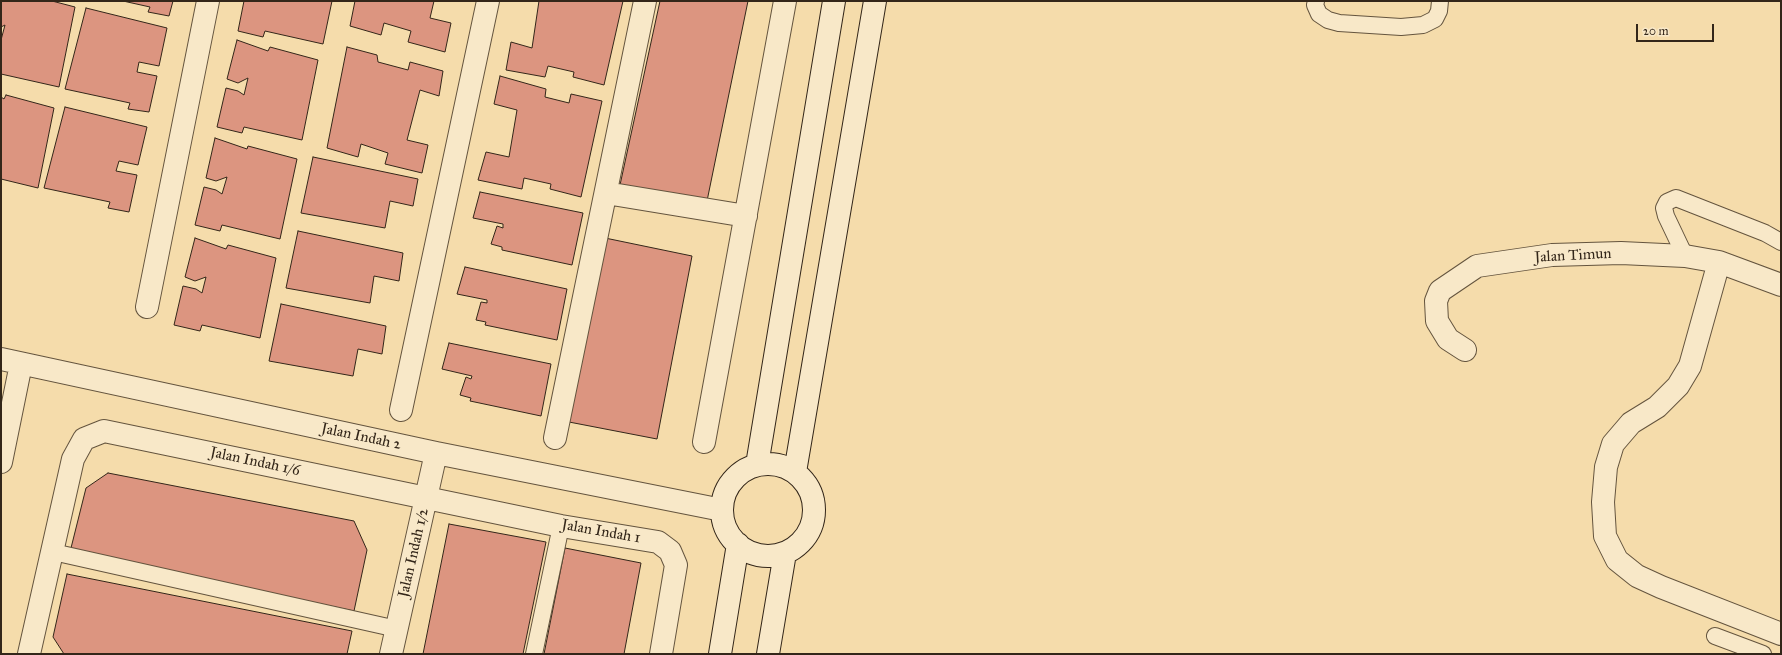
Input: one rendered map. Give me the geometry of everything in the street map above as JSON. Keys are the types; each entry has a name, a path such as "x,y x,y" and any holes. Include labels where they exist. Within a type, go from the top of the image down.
{"street":[{"path":"147,307 208,1"},
{"path":"401,410 488,1"},
{"path":"554,438 646,1"},
{"path":"704,442 785,1"},
{"path":"757,465 834,1"},
{"path":"795,472 875,1"},
{"path":"606,193 746,216"},
{"name":"Jalan Timun","path":"1465,350 1448,339 1437,321 1436,301 1440,291 1477,266 1552,256 1621,254 1685,256 1719,262 1781,285"},
{"path":"1719,262 1690,366 1678,386 1657,407 1631,423 1613,444 1606,467 1603,502 1605,536 1616,560 1637,576 1653,584 1781,634"},
{"path":"1,462 11,362"},
{"name":"Jalan Indah 2","path":"11,362 436,453 722,510"},
{"name":"Jalan Indah 1/6","path":"53,552 73,459 84,439 104,431 427,497"},
{"name":"Jalan Indah 1/2","path":"391,654 436,453"},
{"path":"770,463 784,466 795,472 807,483 813,499 815,515 810,531 799,544 785,553 769,556 752,553 738,544 729,535 724,523 722,510 724,495 732,482 743,471 757,465 770,463"},
{"name":"Jalan Indah 1","path":"427,497 562,526 658,542 670,551 676,565 661,654"},
{"path":"720,654 738,544"},
{"path":"29,654 53,552"},
{"path":"768,654 785,553"}],"lane":[{"path":"1316,1 1315,5 1319,14 1328,20 1339,23 1401,27 1423,25 1435,19 1439,10 1440,1"},
{"path":"1685,256 1666,216 1664,208 1667,202 1676,198 1765,233 1781,242"},
{"path":"534,654 562,526"},
{"path":"53,552 397,629"},
{"path":"1715,636 1763,654"}],"building":[{"path":"1,1 52,1 75,7 59,87 1,74 1,40 5,25 1,27"},
{"path":"123,1 173,1 169,16 148,12 150,7"},
{"path":"244,1 332,1 323,44 265,31 263,37 238,31"},
{"path":"355,1 434,1 430,18 451,23 445,52 408,42 411,31 384,23 381,35 350,26"},
{"path":"539,1 623,1 604,85 573,77 574,72 548,66 545,77 506,70 511,42 532,48"},
{"path":"660,1 748,1 707,201 620,185"},
{"path":"86,8 167,28 159,66 139,62 137,72 157,76 149,112 128,109 130,103 65,89"},
{"path":"237,40 268,51 270,47 318,60 302,140 244,127 242,133 217,127 226,88 238,91 244,95 248,78 238,83 227,79"},
{"path":"347,47 377,55 378,62 408,70 410,62 443,71 439,96 420,90 407,140 428,145 422,173 385,164 388,153 361,144 358,157 327,148"},
{"path":"500,76 546,89 545,97 569,103 571,94 602,101 581,197 550,189 551,184 524,178 522,189 478,180 486,152 509,157 517,110 494,104"},
{"path":"6,95 54,108 38,188 1,179 1,97 4,99"},
{"path":"65,107 147,127 138,165 119,161 116,171 137,175 129,212 108,208 110,202 44,188"},
{"path":"215,138 247,149 248,146 297,159 280,239 222,225 220,231 195,225 204,187 216,190 222,194 227,177 216,181 206,178"},
{"path":"313,157 418,179 413,206 390,201 385,228 301,213"},
{"path":"480,192 583,213 572,265 502,250 502,247 491,244 497,226 503,228 503,224 473,218"},
{"path":"298,231 403,253 399,281 374,276 370,303 286,288"},
{"path":"195,238 226,249 228,245 276,258 260,338 202,325 200,331 174,325 183,286 196,289 202,293 206,277 195,281 185,277"},
{"path":"605,238 692,256 657,439 569,422"},
{"path":"465,267 567,289 557,340 485,325 486,322 476,320 481,302 487,303 487,300 457,294"},
{"path":"281,304 386,326 382,354 358,349 353,376 269,361"},
{"path":"449,343 551,364 541,416 470,401 471,398 460,395 466,377 471,379 472,376 442,369"},
{"path":"108,473 354,521 367,550 354,611 70,552 86,488"},
{"path":"449,524 546,542 523,654 423,654"},
{"path":"565,548 641,563 624,654 544,654"},
{"path":"67,574 352,631 347,654 64,654 53,637"}]}
